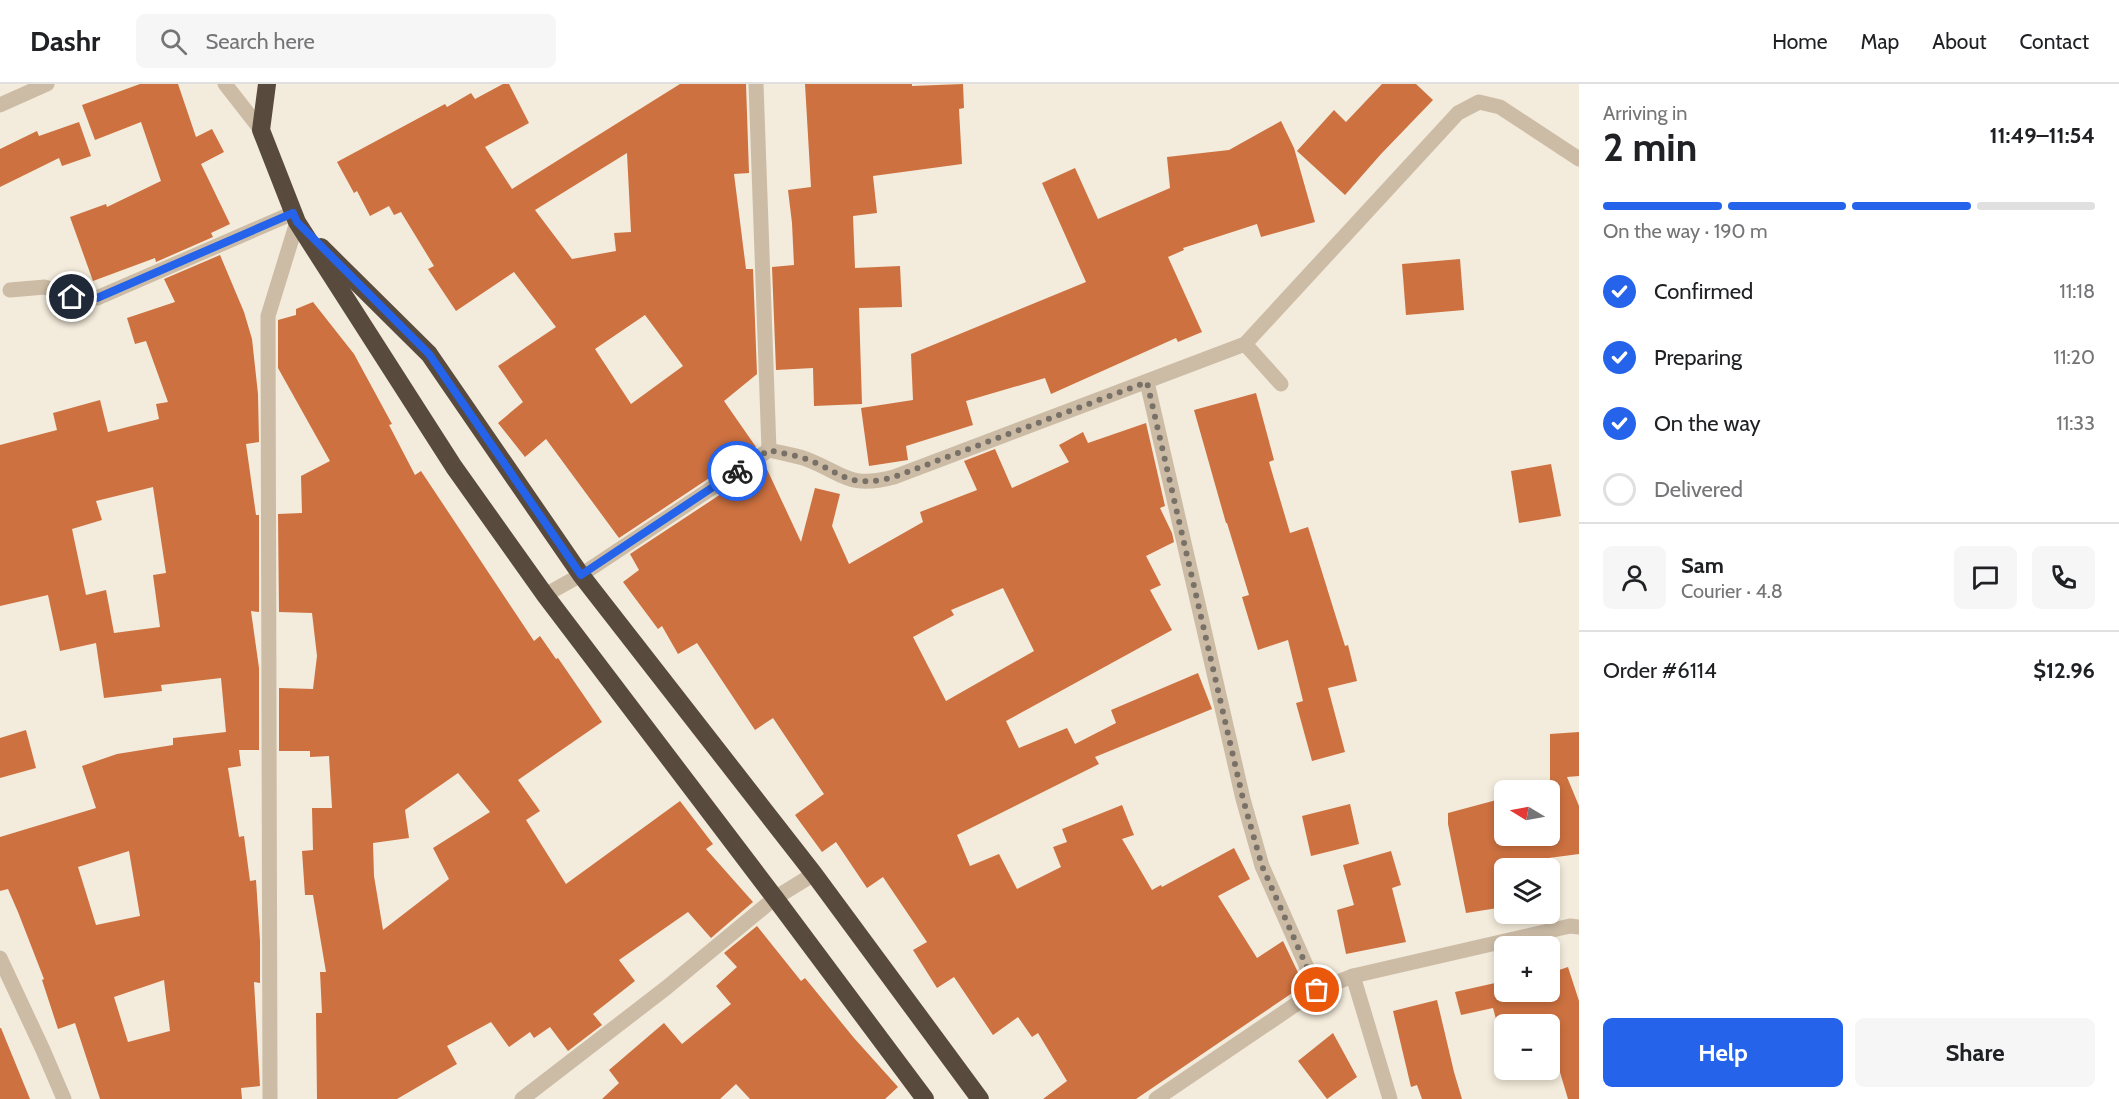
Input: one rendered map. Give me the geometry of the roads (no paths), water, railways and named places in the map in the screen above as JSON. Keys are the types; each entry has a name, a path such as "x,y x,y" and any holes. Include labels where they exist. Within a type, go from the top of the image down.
{"highway":[{"path":"267,84 261,130 295,217 454,467 545,595 925,1099"},
{"path":"295,217 429,354 581,575 814,874 980,1099"}],"street":[{"path":"0,105 47,84"},
{"path":"225,84 261,130"},
{"path":"756,84 769,450"},
{"path":"545,595 581,575 769,450 805,459 853,482 874,483 1245,344 1458,113 1479,102 1500,106 1579,159"},
{"path":"10,290 45,287 72,297 97,298 295,217"},
{"path":"270,1099 268,316 295,217"},
{"path":"1245,344 1281,384"},
{"path":"1147,382 1243,799 1262,866 1317,990"},
{"path":"522,1099 666,988 775,898 814,874"},
{"path":"1156,1099 1317,990 1353,976 1570,926 1579,927"},
{"path":"0,958 44,1050 64,1099"},
{"path":"1353,976 1390,1099"}]}
